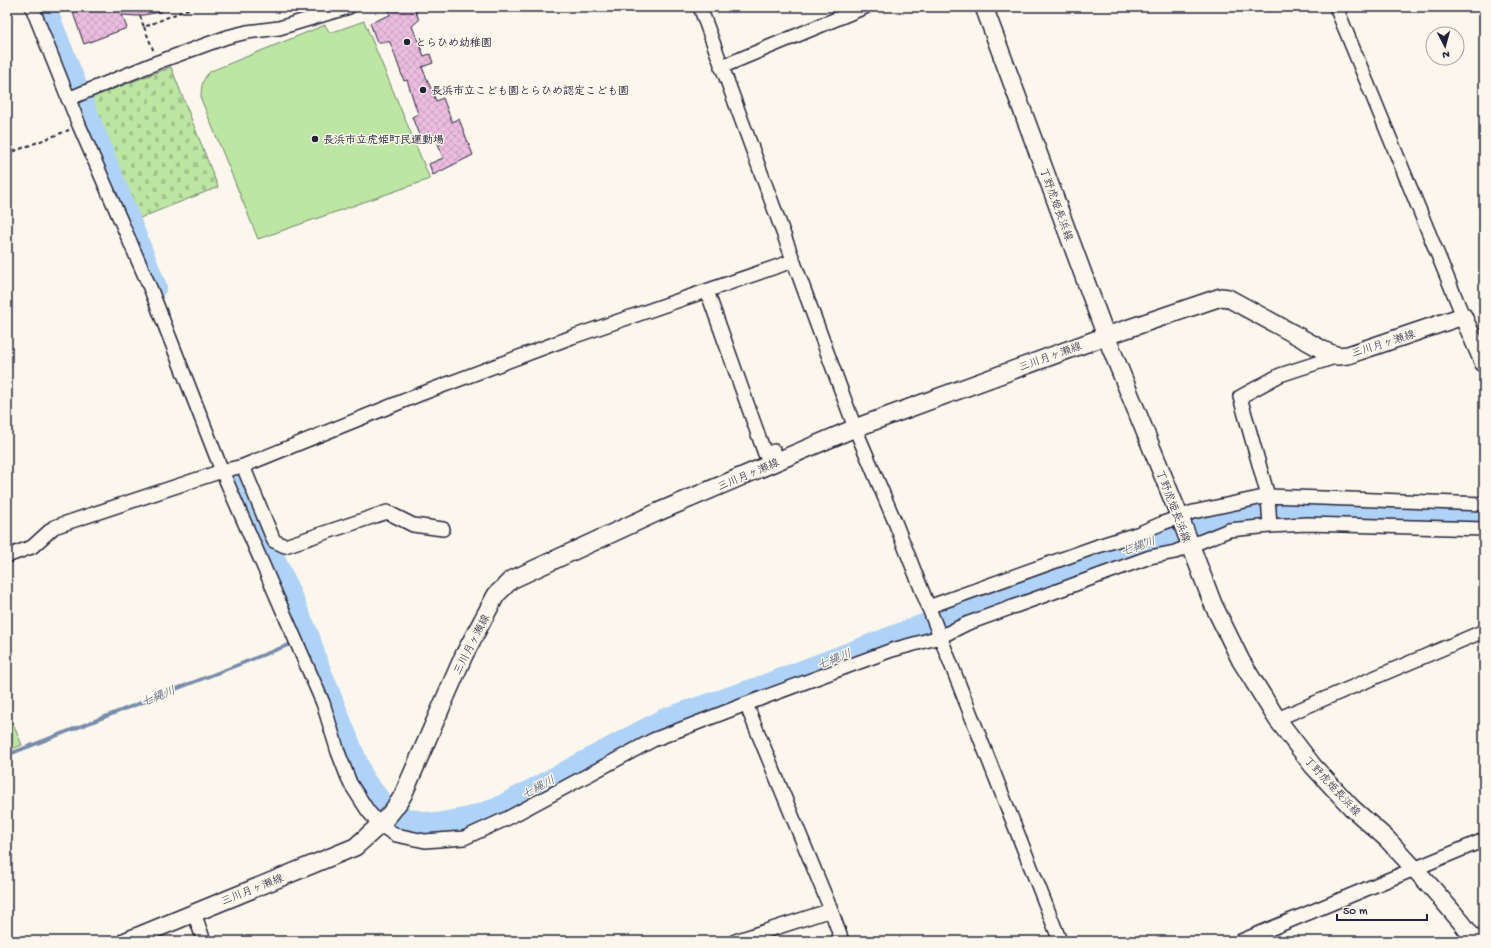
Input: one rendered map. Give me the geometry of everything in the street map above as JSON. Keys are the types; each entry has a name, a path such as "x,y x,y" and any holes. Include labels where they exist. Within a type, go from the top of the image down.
{"main road":[{"name":"丁野虎姫長浜線","path":"984,7 1106,336 1213,604 1241,661 1278,719 1313,766 1352,808 1387,839 1433,889 1475,941"},
{"name":"三川月ヶ瀬線","path":"126,941 355,847 388,816 464,655 496,595 512,580 658,512 855,428 1106,336 1221,297 1228,298 1325,351 1338,356 1348,355 1463,316"},
{"path":"1463,316 1483,358"}],"street":[{"path":"32,7 71,98 79,125 151,290 222,471 323,703 338,752 350,783 368,811 388,816 396,835 425,841 464,838 508,818 654,740 892,650 940,637 973,621 1150,557 1175,552 1229,530 1307,524 1484,529"},
{"path":"71,98 158,62 227,37 244,28 280,28 308,14 349,7"},
{"path":"700,7 855,428 895,522 1060,941"},
{"path":"722,67 865,7"},
{"path":"1336,7 1463,316"},
{"path":"7,556 32,547 54,527 222,471 243,466 425,392 572,337 793,261"},
{"path":"707,291 765,454 774,451 777,461"},
{"path":"1270,526 1268,496 1240,397 1280,375 1338,356"},
{"path":"243,466 274,541 285,546 387,512 413,525 443,529"},
{"path":"928,607 1098,546 1222,505 1268,496 1484,504"},
{"path":"1278,719 1484,631"},
{"path":"746,704 818,876 842,941"},
{"path":"1241,941 1484,840"},
{"path":"735,941 831,910"},
{"path":"194,913 204,941"}],"path":[{"path":"144,27 193,7"},
{"path":"140,16 158,62"},
{"path":"7,154 79,125"}],"green space":[{"name":"長浜市立虎姫町民運動場","path":"364,21 430,179 258,239 201,99 204,80 211,71 325,25 330,33"},
{"path":"171,67 218,187 135,220 89,103 92,101 90,98"},
{"path":"7,710 22,745 7,751"}],"building":[{"path":"71,7 161,7 161,12 137,16 122,15 127,28 84,44"},
{"name":"長浜市立こども園とらひめ認定こども園","path":"401,7 414,7 419,20 412,26 424,56 430,54 433,63 422,67 436,101 443,98 452,122 459,119 473,155 433,175 429,164 443,158 435,135 421,140 412,117 418,114 407,80 404,81 390,42 377,42 370,23 390,15 389,11"}],"waterway":[{"path":"45,7 156,287"},
{"name":"七縄川","path":"238,476 309,637 316,660 364,780 382,803 406,819 436,824 469,818 496,809 665,719 755,689 1015,590 1212,520 1243,514 1301,509 1484,515"},
{"name":"七縄川","path":"7,755 309,637"}],"place":[{"name":"とらひめ幼稚園","path":"407,42"},
{"name":"長浜市立こども園とらひめ認定こども園","path":"423,90"},
{"name":"長浜市立虎姫町民運動場","path":"315,139"}]}
